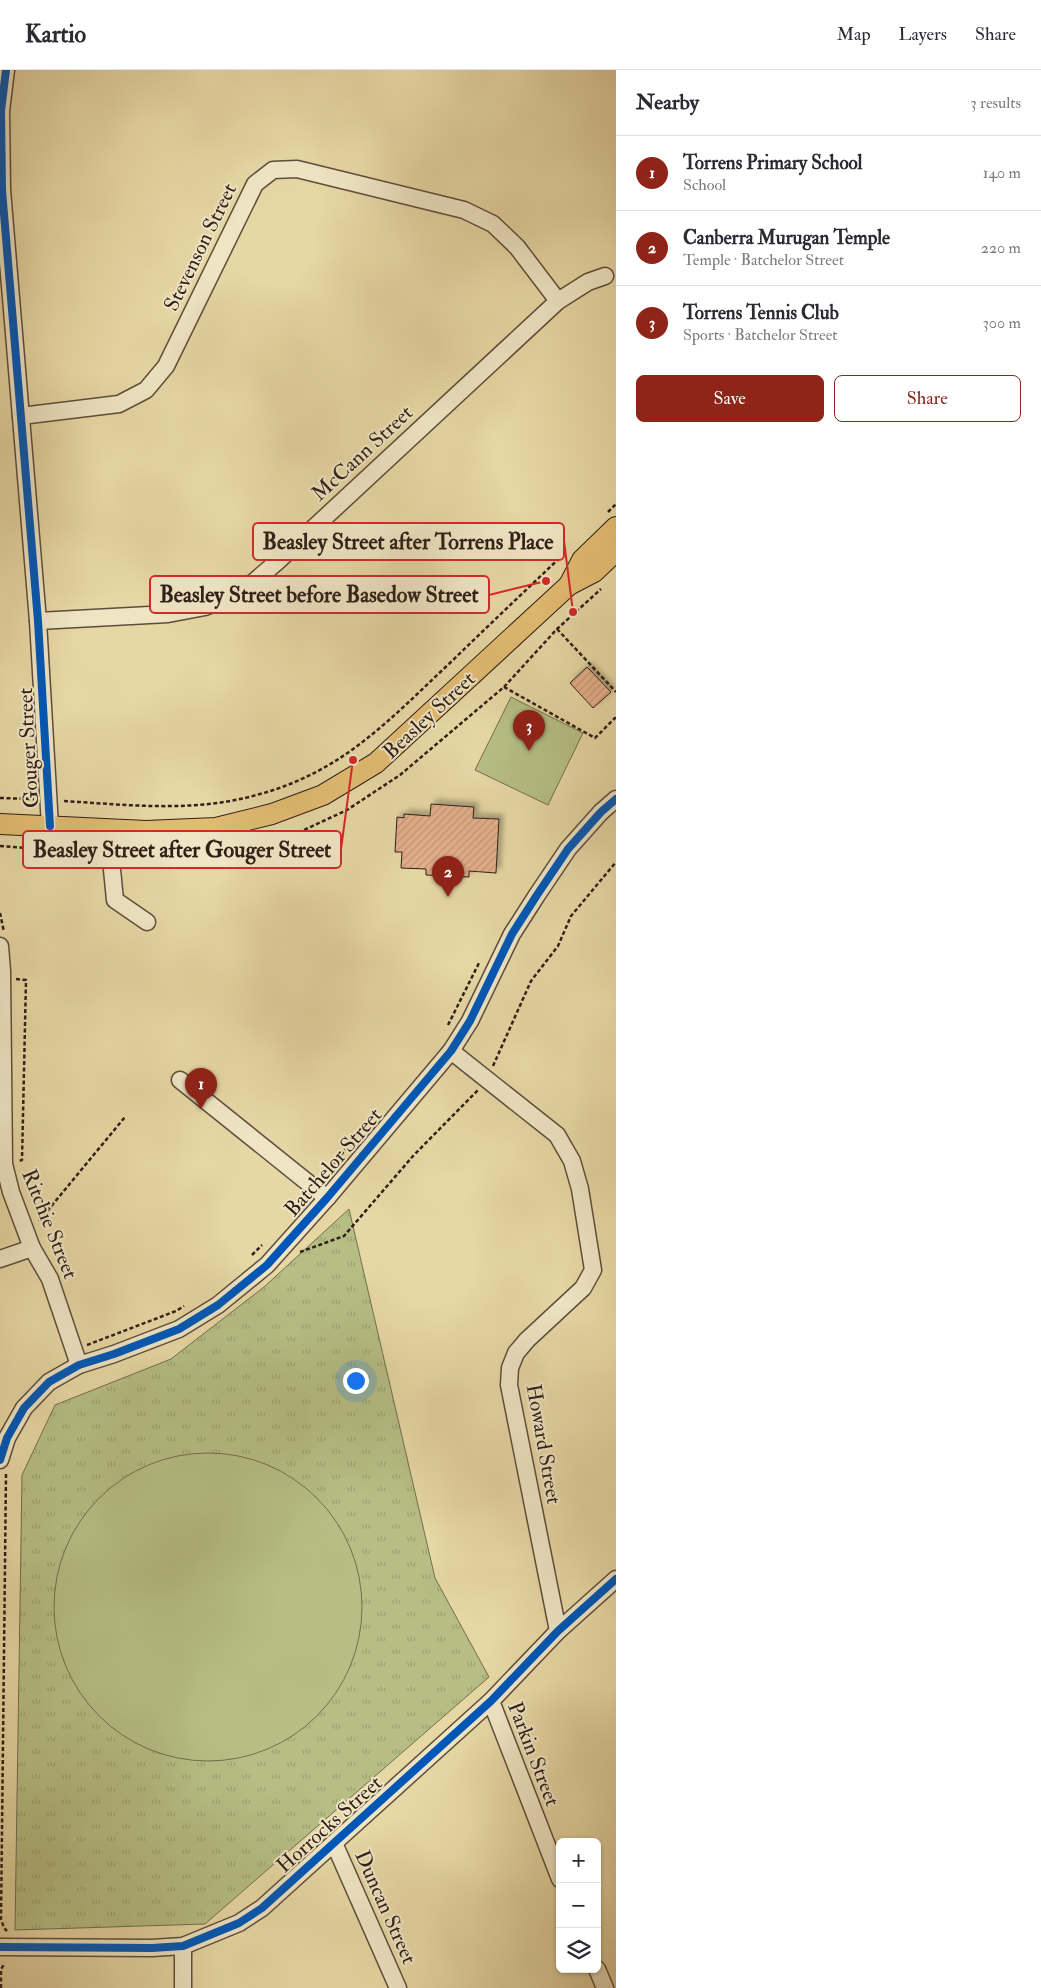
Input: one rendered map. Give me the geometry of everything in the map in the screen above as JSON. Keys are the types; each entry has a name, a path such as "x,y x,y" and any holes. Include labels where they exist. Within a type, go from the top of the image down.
{"main road":[{"name":"Beasley Street","path":"569,584 582,560 610,522"},
{"name":"Beasley Street","path":"0,824 146,832 216,828 272,814 323,795 376,763 569,584 594,572 616,551"}],"street":[{"name":"Gouger Street","path":"6,70 1,111 2,190 38,621 50,826"},
{"name":"Stevenson Street","path":"21,416 120,404 146,390 166,366 255,184 273,170 297,169 464,210 493,224 517,248 558,301"},
{"name":"McCann Street","path":"38,621 168,614 205,607 242,592 278,562 558,301 588,282 605,276"},
{"name":"Batchelor Street","path":"3,1467 7,1438 24,1408 49,1382 79,1365 114,1354 179,1329 218,1305 267,1265 327,1198 451,1051 470,1021 512,934 537,895 568,849 601,812 616,799"},
{"path":"108,829 115,900 146,922"},
{"name":"Ritchie Street","path":"1,946 1,1128 4,1164 11,1192 32,1248 50,1279 79,1365"},
{"name":"Howard Street","path":"451,1051 557,1135 572,1161 580,1189 593,1270 583,1288 527,1340 516,1353 510,1368 509,1385 558,1631"},
{"path":"180,1080 327,1198"},
{"path":"0,1259 32,1248"},
{"name":"Horrocks Street","path":"0,1946 152,1948 183,1946 239,1924 262,1908 491,1701 558,1631 616,1579"},
{"name":"Parkin Street","path":"491,1701 556,1869"},
{"name":"Duncan Street","path":"334,1843 398,1988"},
{"path":"183,1946 183,1988"},
{"path":"599,1973 605,1988"}],"path":[{"path":"610,522 616,504"},
{"path":"0,798 179,807 259,795 308,778 350,753 389,721 570,548"},
{"path":"557,629 616,692"},
{"path":"504,687 595,738 614,718 616,719"},
{"path":"0,914 1,946"},
{"path":"446,1029 480,962"},
{"path":"13,1164 22,1160 26,980 14,978"},
{"path":"35,1226 125,1117"},
{"path":"288,1216 371,1120"},
{"path":"246,1261 265,1242"},
{"path":"81,1340 85,1346 176,1311 184,1306"},
{"path":"0,1988 1,1969 8,1959 21,1956 21,1936 12,1935 4,1928 1,1919 5,1481 3,1467"}],"green space":[{"path":"511,697 583,733 548,805 475,770"},
{"path":"349,1209 435,1578 489,1677 205,1924 15,1930 22,1475 55,1405 171,1359 264,1287"},
{"path":"208,1453 238,1456 267,1465 293,1479 317,1498 336,1522 350,1548 359,1577 362,1607 359,1637 350,1666 336,1692 317,1716 293,1735 267,1749 238,1758 208,1761 178,1758 149,1749 123,1735 99,1716 80,1692 66,1666 57,1637 54,1607 57,1577 66,1548 80,1522 99,1498 123,1479 149,1465 178,1456"}],"building":[{"path":"587,667 611,692 593,708 570,683"},
{"path":"431,804 474,807 473,818 499,819 496,873 469,871 469,877 426,875 426,869 401,868 402,852 395,852 397,817 404,818 404,814 430,816"}],"cycle path":[{"path":"6,70 1,111 2,190 38,621 50,826"},
{"path":"0,1460 7,1438 24,1408 49,1382 79,1365 114,1354 179,1329 218,1305 267,1265 327,1198 451,1051 470,1021 512,934 537,895 568,849 601,812 616,799"},
{"path":"0,1947 152,1948 183,1946 239,1923 262,1908 491,1701 558,1631 616,1579"}],"place":[{"name":"Beasley Street before Basedow Street","path":"546,581"},
{"name":"Beasley Street after Torrens Place","path":"573,612"},
{"name":"Torrens Tennis Club","path":"529,751"},
{"name":"Beasley Street after Gouger Street","path":"353,760"},
{"name":"Canberra Murugan Temple","path":"448,897"},
{"name":"Torrens Primary School","path":"201,1109"}]}
